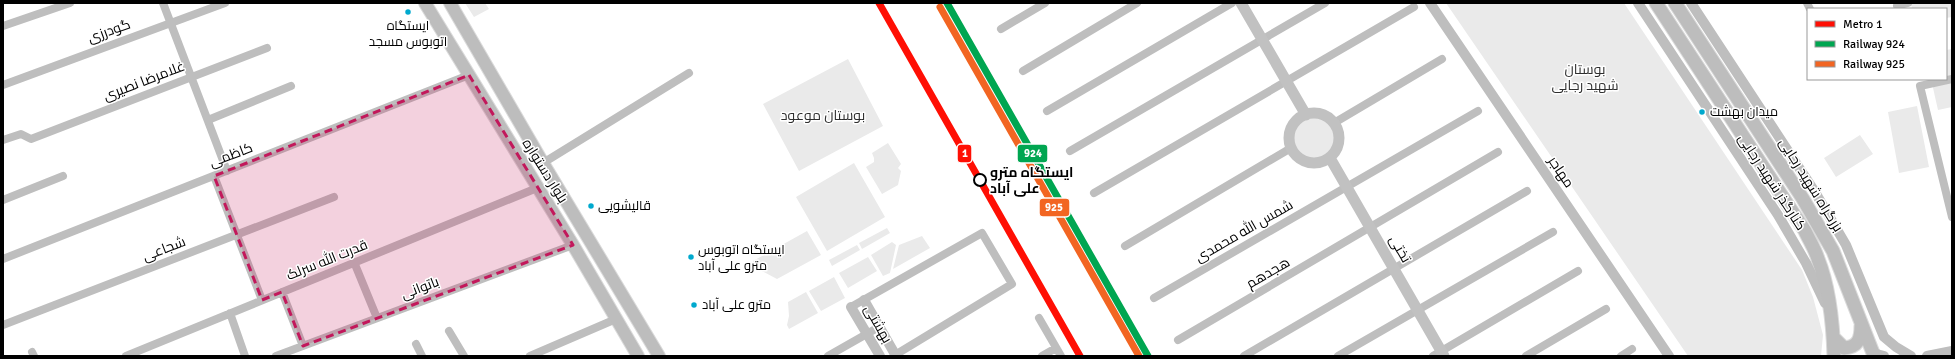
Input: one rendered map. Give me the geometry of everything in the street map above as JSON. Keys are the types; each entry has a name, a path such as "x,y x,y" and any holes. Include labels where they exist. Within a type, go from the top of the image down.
{"highway":[{"name":"بزرگراه شهید رجایی","path":"1656,3 1791,207 1805,231 1818,258 1829,299 1834,338 1834,356"},
{"name":"بزرگراه شهید رجایی","path":"1675,3 1803,199 1833,251 1861,323 1877,355"},
{"path":"1834,338 1844,348 1856,345 1861,335 1861,323"},
{"path":"1844,356 1859,352 1877,355"}],"main road":[{"name":"بلوار دستواره","path":"425,3 573,245 638,356"},
{"name":"بلوار دستواره","path":"450,3 543,163 659,356"},
{"path":"1241,3 1306,115"},
{"path":"1306,115 1321,115 1334,123 1339,137 1335,152 1330,158 1323,161 1308,162 1301,160 1291,148 1290,136 1293,125 1306,115"},
{"name":"تختی","path":"1330,158 1418,310 1439,354"}],"street":[{"path":"3,26 70,3"},
{"path":"164,3 227,171"},
{"name":"گودرزی","path":"3,85 225,3"},
{"path":"1001,29 1045,3"},
{"path":"1023,71 1138,3"},
{"path":"1047,111 1232,3"},
{"path":"1070,151 1325,3"},
{"name":"مهاجر","path":"1430,3 1669,356"},
{"name":"کنارگذر شهید رجایی","path":"1638,3 1778,215 1823,295 1831,322"},
{"path":"1691,3 1815,192 1846,245 1884,337 1896,347 1912,356"},
{"path":"1897,6 1908,3"},
{"path":"1094,193 1286,80 1414,7"},
{"name":"غلامرضا نصیری","path":"3,140 21,134 31,139 267,48"},
{"path":"1334,123 1442,59"},
{"path":"543,163 689,73"},
{"name":"کاظمی","path":"3,259 470,76"},
{"path":"1952,79 1920,86 1952,217"},
{"path":"208,120 291,86"},
{"name":"شمس الله محمدی","path":"1154,298 1478,111"},
{"path":"1125,246 1291,148"},
{"name":"هجدهم","path":"1178,340 1498,152"},
{"path":"3,200 63,176"},
{"path":"214,176 262,300"},
{"name":"قدرت الله سرلک","path":"126,356 537,188"},
{"path":"1244,356 1527,191"},
{"name":"شجاعی","path":"3,325 334,197"},
{"path":"1338,356 1554,232"},
{"path":"851,307 982,233 1012,284 896,356 864,300"},
{"name":"باتوانی","path":"276,356 573,245"},
{"path":"354,262 377,318"},
{"path":"1439,354 1578,271"},
{"path":"282,292 303,346"},
{"name":"بهشتی","path":"851,307 880,356"},
{"path":"1526,356 1606,309"},
{"path":"230,314 245,356"},
{"path":"1040,318 1061,356"},
{"path":"530,356 616,319"},
{"path":"828,356 879,327"},
{"path":"450,331 464,356"},
{"path":"416,344 422,356"},
{"path":"1042,356 1056,348"},
{"path":"1620,356 1632,349"},
{"path":"1927,356 1946,353"}],"highlighted area":[{"path":"469,75 573,245 303,346 282,292 262,300 214,176"}],"green space":[{"path":"465,3 485,3 489,9 474,17"},
{"name":"بوستان شهید رجایی","path":"1446,3 1624,3 1802,270 1813,297 1823,335 1821,356 1688,356"},
{"path":"1911,3 1952,3 1952,17 1947,18 1947,8 1912,8"},
{"path":"1952,49 1952,107 1938,110 1931,80 1947,80 1947,50"},
{"name":"بوستان موعود","path":"848,59 883,126 799,171 763,104"},
{"path":"1917,106 1929,167 1899,173 1888,112"},
{"path":"1314,117 1329,123 1335,138 1329,153 1314,159 1299,153 1293,138 1299,123"},
{"path":"1860,135 1873,154 1836,177 1824,158"},
{"path":"888,143 901,164 898,168 901,171 898,185 882,194 866,167 874,162 872,153"},
{"path":"854,163 885,217 827,251 796,197"},
{"path":"887,228 890,233 862,249 859,243"},
{"path":"807,231 821,255 777,279 758,269 753,261"},
{"path":"922,236 930,248 893,269 899,245"},
{"path":"892,242 896,245 890,273 883,276 871,255"},
{"path":"857,245 860,250 832,266 829,260"},
{"path":"868,257 877,271 848,288 839,273"},
{"path":"834,277 845,298 821,311 809,291"},
{"path":"806,292 818,313 789,329 787,325 789,316 788,302"}],"metro line":[{"name":"1","path":"879,3 1080,356"}],"rail line":[{"name":"924","path":"947,3 1148,356"},
{"name":"925","path":"940,7 1139,356"}],"place":[{"name":"ایستگاه اتوبوس مسجد","path":"408,12"},
{"name":"میدان بهشت","path":"1702,112"},
{"name":"ایستگاه مترو علی آباد","path":"980,180"},
{"name":"قالیشویی","path":"591,206"},
{"name":"ایستگاه اتوبوس مترو علی آباد","path":"691,257"},
{"name":"مترو علی آباد","path":"694,305"}]}
